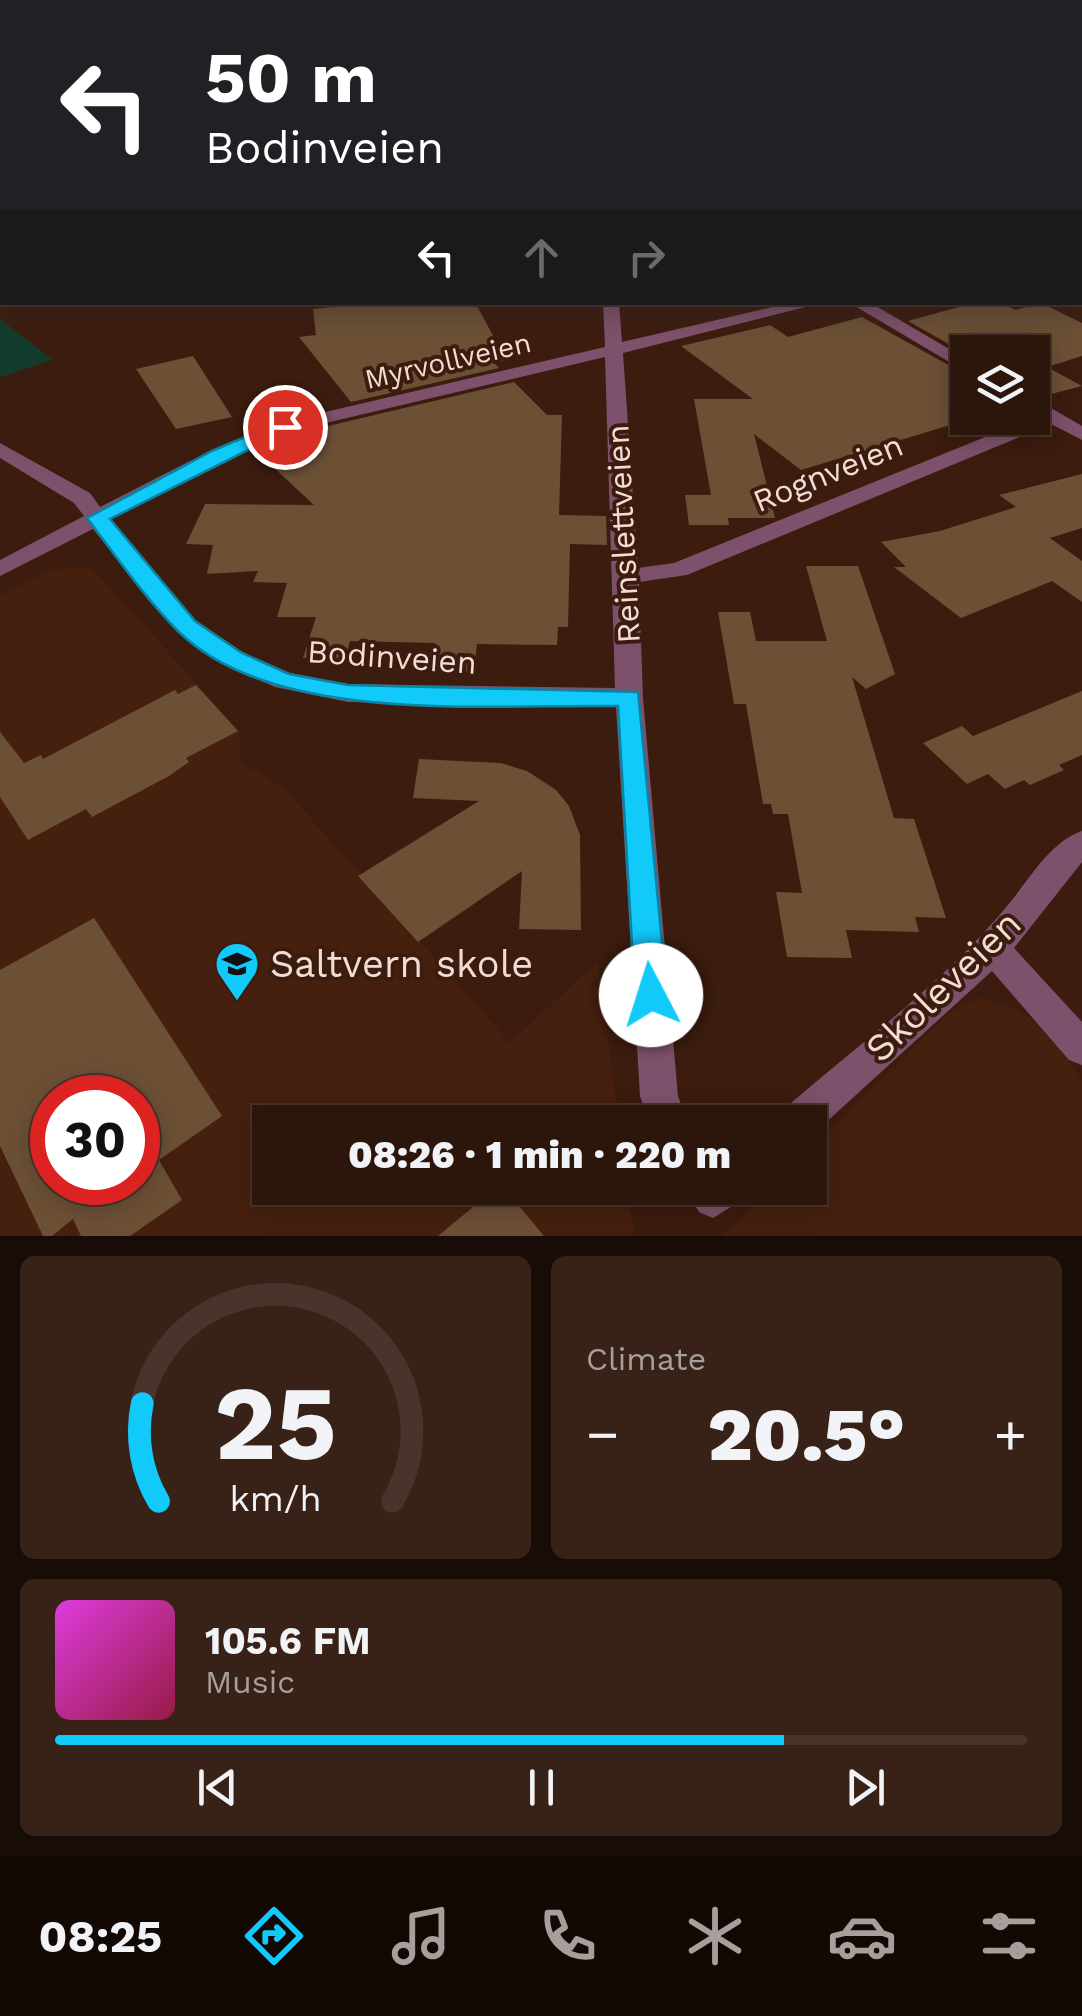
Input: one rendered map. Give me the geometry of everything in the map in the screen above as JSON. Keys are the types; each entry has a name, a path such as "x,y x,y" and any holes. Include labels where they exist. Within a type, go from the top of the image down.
{"street":[{"name":"Reinslettveien","path":"611,305 628,576 630,698 663,1105"},
{"name":"Myrvollveien","path":"0,569 243,443 285,427 804,305"},
{"path":"861,305 950,357"},
{"path":"1050,416 1082,434"},
{"name":"Rognveien","path":"628,576 679,570 987,435"},
{"name":"Bodinveien","path":"0,449 82,498 187,626 233,658 284,681 348,693 630,698"},
{"name":"Skoleveien","path":"817,1105 993,949 1055,869 1082,843"},
{"path":"993,949 1082,1048"}],"shaded area":[{"name":"Saltvern skole","path":"92,568 240,731 240,762 283,787 510,1043 598,961 617,1105 252,1105 252,1205 630,1205 634,1236 0,1236 0,596 53,569"},
{"path":"979,998 1020,1010 1050,1035 1082,1080 1082,1236 723,1236 755,1205 827,1205 827,1133 949,1013"}],"green space":[{"path":"0,319 53,360 0,377"}],"building":[{"path":"350,305 477,305 506,360 494,363 499,368 351,402 299,337 316,335 313,309"},
{"path":"966,305 1006,305 1015,310 1045,305 1082,323 1082,356 1050,366 1050,335 950,335 950,345 908,321"},
{"path":"862,317 950,366 950,425 801,470 754,434 775,518 728,518 729,525 689,525 685,495 711,495 694,399 753,399 681,346 770,325 788,337"},
{"path":"193,356 232,417 176,429 136,369"},
{"path":"1050,369 1082,386 1050,394"},
{"path":"514,382 547,415 562,415 559,515 606,516 607,545 570,544 568,627 558,627 557,645 477,644 474,672 431,671 435,643 350,641 345,659 303,658 316,617 277,617 287,583 253,582 258,571 207,574 213,545 186,544 205,504 314,505 256,451 307,431"},
{"path":"1082,474 1082,528 1050,538 1082,561 1082,602 1052,581 961,618 894,567 906,567 881,542 940,531 1016,507 999,495"},
{"path":"806,566 858,566 895,674 866,689 852,677 894,818 914,819 946,918 915,917 919,932 846,930 852,958 787,957 776,892 802,893 788,814 773,814 771,804 763,804 746,704 734,704 718,612 750,612 756,641 827,641"},
{"path":"196,685 238,731 186,758 189,762 169,776 92,817 86,809 28,840 0,797 0,732 24,763 41,755 43,759 175,690 178,694"},
{"path":"1082,691 1082,755 1059,765 1064,770 1030,785 1024,780 1005,789 988,774 967,784 923,743 962,726 973,736"},
{"path":"419,759 501,763 527,771 556,790 569,806 580,835 581,930 519,929 522,871 418,942 358,876 479,801 413,798"},
{"path":"94,918 222,1116 160,1159 160,1075 30,1075 30,1205 160,1205 160,1162 182,1200 130,1236 81,1236 73,1219 52,1236 43,1236 0,1146 0,970"},
{"path":"475,1205 518,1205 544,1236 438,1236"}],"place":[{"name":"Saltvern skole","path":"237,1002"}],"route":[{"path":"285,427 243,443 98,518 108,536 187,626 233,658 284,681 348,693 630,698 651,995"}]}
